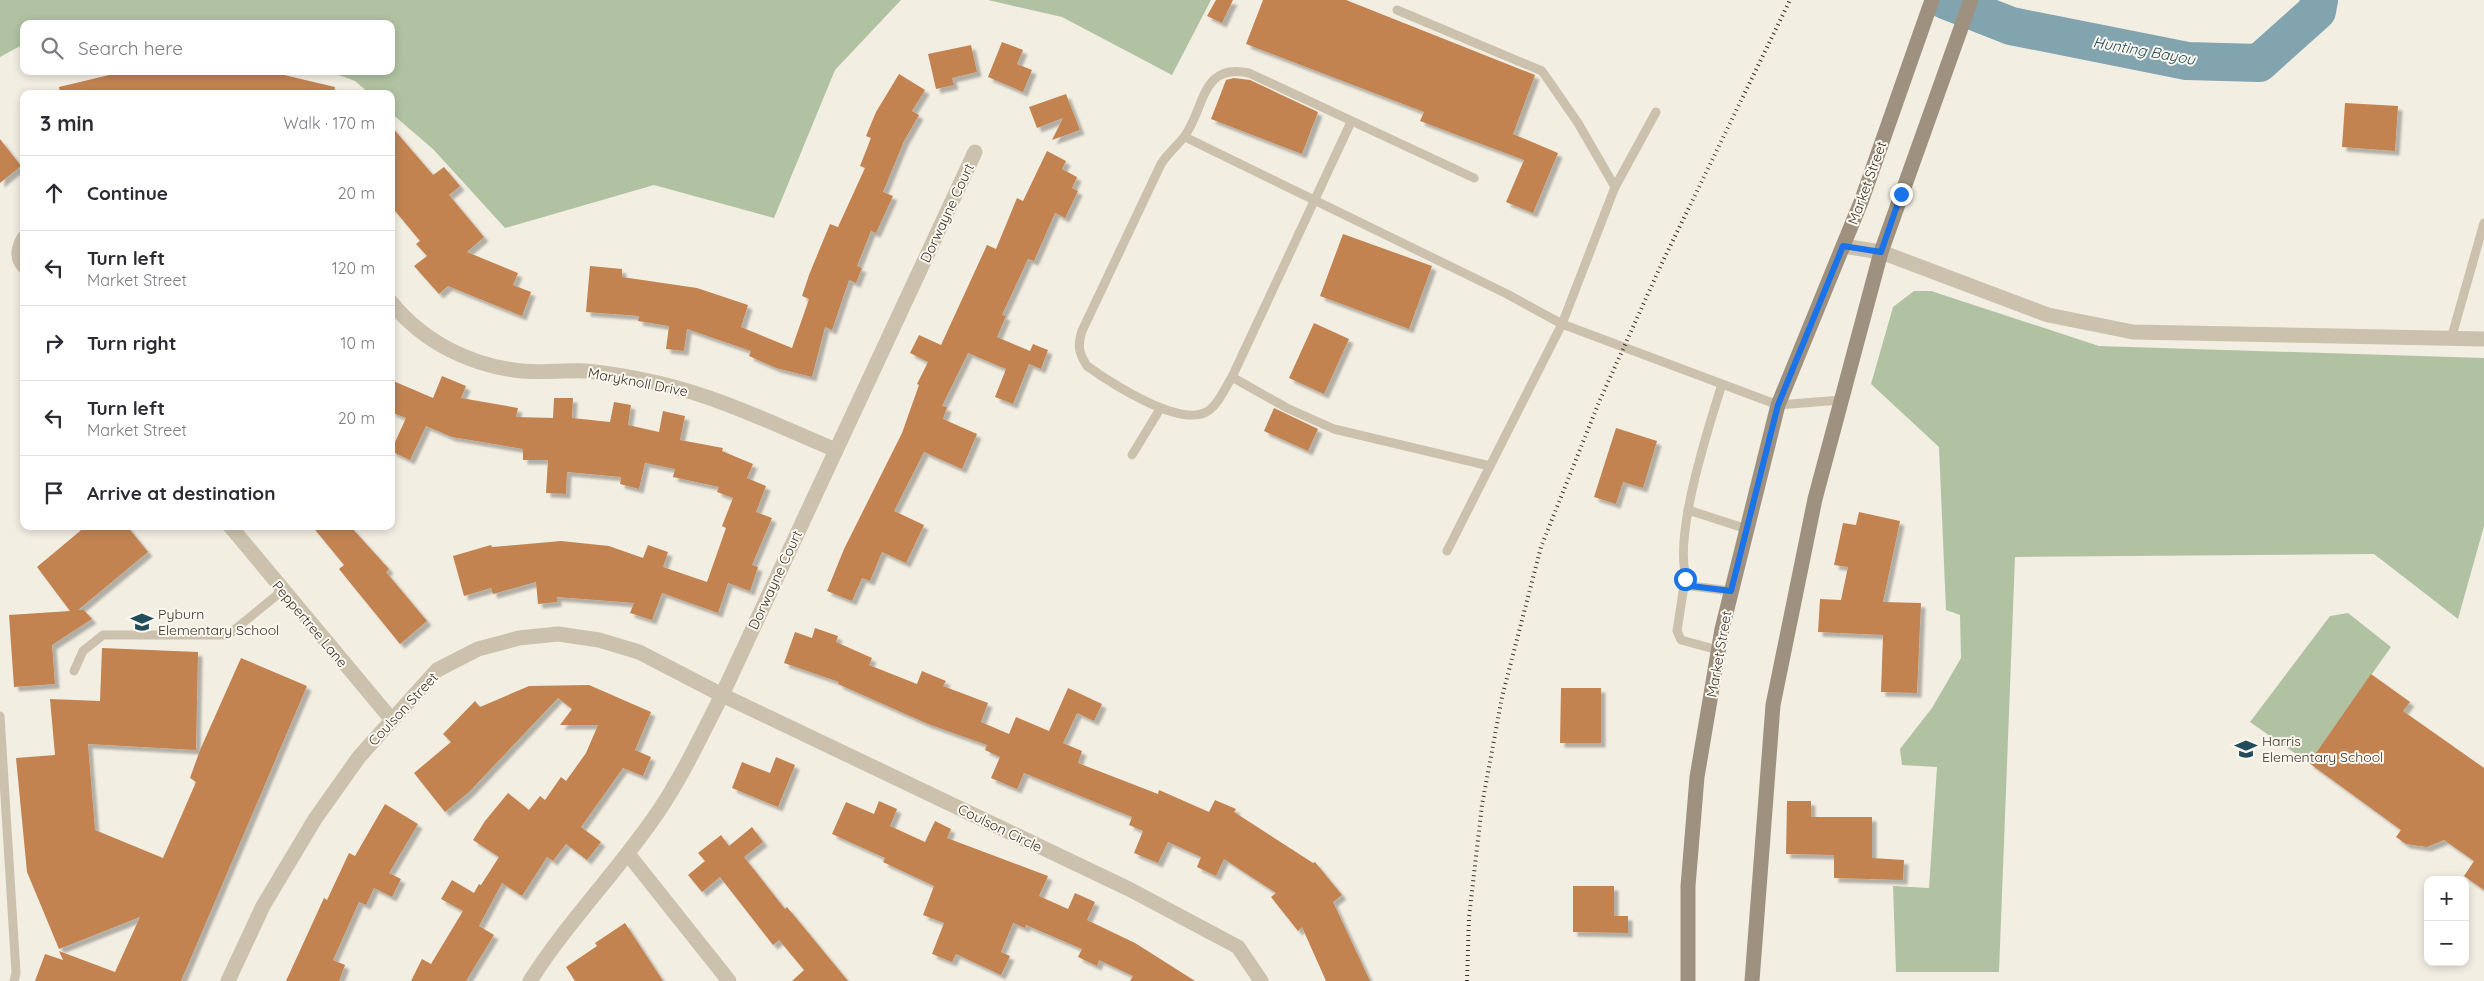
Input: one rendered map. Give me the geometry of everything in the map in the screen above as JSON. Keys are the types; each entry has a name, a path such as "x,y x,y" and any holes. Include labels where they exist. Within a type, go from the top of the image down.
{"main road":[{"name":"Market Street","path":"1688,981 1688,886 1697,777 1718,650 1731,591 1778,405 1861,202 1932,0"},
{"path":"1752,981 1773,705 1815,499 1881,252 1971,0"}],"street":[{"name":"Dorwayne Court","path":"530,981 583,906 628,854 659,810 689,759 722,695 975,152"},
{"path":"1843,246 1881,252 2048,315 2133,332 2484,339"},
{"name":"Maryknoll Drive","path":"395,307 428,336 458,355 489,367 524,371 588,372 657,383 692,392 727,405 836,450"},
{"name":"Peppertree Lane","path":"233,530 282,591 392,720"},
{"name":"Coulson Street","path":"228,981 263,906 315,819 359,757 437,670 478,649 519,638 558,634 599,640 639,652 722,695"},
{"name":"Coulson Circle","path":"722,695 1129,889 1230,942 1238,947 1261,981"},
{"path":"628,854 730,981"}],"lane":[{"path":"1397,10 1542,71 1578,123 1615,187"},
{"path":"1351,122 1232,376 1210,411 1195,416 1160,409 1087,366 1080,355 1078,343 1161,164 1171,149 1185,136 1213,80 1222,74 1236,71 1248,74 1474,178"},
{"path":"1447,551 1562,324 1615,187 1656,112"},
{"path":"1185,136 1507,294 1562,324 1778,405 1841,400"},
{"path":"2451,339 2484,223"},
{"path":"1232,376 1287,408 1334,429 1490,466"},
{"path":"1718,650 1693,645 1681,640 1677,631 1685,579 1684,550 1690,494 1722,384"},
{"path":"1132,454 1160,409"},
{"path":"1688,510 1747,529"},
{"path":"1685,579 1691,586 1731,591"},
{"path":"74,671 83,651 103,635 228,635 282,591"},
{"path":"0,716 16,963 14,981"}],"green space":[{"path":"0,0 901,0 835,70 774,218 654,185 505,228 433,149 395,116 395,90 365,90 355,81 339,75 395,75 395,20 20,20 20,46 0,57"},
{"path":"988,0 1211,0 1172,75 1062,17"},
{"path":"1914,291 1931,291 2099,346 2484,358 2484,526 2458,619 2374,554 2015,557 1999,972 1896,972 1893,886 1929,888 1937,767 1902,765 1900,749 1932,708 1961,658 1960,615 1946,610 1939,447 1871,384 1893,307"},
{"path":"2348,613 2391,647 2309,763 2250,722 2330,616"}],"building":[{"path":"1216,0 1233,0 1222,23 1207,16"},
{"path":"1263,0 1346,0 1535,75 1513,134 1558,153 1533,213 1506,202 1524,160 1420,121 1424,112 1246,44"},
{"path":"1002,42 1023,50 1017,64 1032,70 1023,92 988,77"},
{"path":"971,45 977,72 952,78 954,85 936,89 928,54"},
{"path":"899,74 925,90 912,111 919,115 904,141 883,192 893,196 876,233 871,231 857,266 862,268 856,283 849,280 832,330 825,327 812,377 776,368 749,356 751,351 687,329 684,351 666,349 669,326 638,321 639,316 586,312 590,266 622,269 622,277 697,288 748,305 741,327 792,348 809,299 802,296 809,275 830,224 838,227 865,168 860,166 871,138 866,136 876,112"},
{"path":"109,75 284,75 335,87 335,90 59,90 59,87"},
{"path":"1234,78 1250,80 1318,112 1302,154 1211,119 1226,80"},
{"path":"1066,94 1080,130 1052,140 1063,118 1037,128 1029,107"},
{"path":"2345,103 2398,106 2395,151 2342,147"},
{"path":"395,131 433,175 444,167 460,186 449,195 484,237 467,252 518,273 513,285 531,292 522,316 448,286 439,294 414,266 427,256 416,244 420,241 395,211"},
{"path":"0,139 20,167 0,183"},
{"path":"1047,151 1066,161 1062,169 1077,177 1072,188 1078,191 1065,218 1055,213 1034,261 1028,259 1002,315 1006,316 997,337 1030,351 1033,344 1048,350 1041,369 1029,364 1013,404 995,397 1006,369 968,353 942,406 947,407 943,419 977,434 962,469 924,452 894,511 924,525 906,563 882,552 870,581 862,578 852,601 827,591 844,549 902,433 919,385 917,384 928,362 910,353 919,335 941,345 987,245 996,249 1017,198 1023,201"},
{"path":"1343,234 1432,266 1409,329 1320,296"},
{"path":"1314,323 1349,339 1324,394 1289,378"},
{"path":"442,376 466,386 461,398 518,408 516,417 553,418 554,398 573,398 572,418 610,422 614,402 631,405 628,425 659,432 663,411 685,416 680,440 723,448 722,451 753,464 747,478 766,486 756,512 772,518 752,565 758,567 750,591 728,583 718,613 662,593 652,620 630,613 634,603 557,597 557,602 538,604 536,582 493,594 491,588 464,596 453,556 491,545 492,547 561,541 609,546 643,558 648,545 668,552 663,567 707,582 726,528 722,526 733,498 717,492 719,487 673,477 675,469 645,463 639,489 620,484 621,477 567,472 566,494 546,493 548,460 523,460 523,449 452,437 426,426 410,460 395,453 395,442 406,418 395,414 395,382 433,398"},
{"path":"1274,408 1318,429 1308,451 1264,431"},
{"path":"1616,428 1657,441 1643,488 1623,482 1616,504 1594,497"},
{"path":"1859,512 1900,521 1883,602 1921,603 1917,693 1881,692 1883,635 1818,632 1820,599 1841,600 1848,567 1834,565 1843,523 1856,525"},
{"path":"81,530 130,530 148,552 78,610 84,610 92,619 52,645 55,684 14,687 9,615 70,611 37,567"},
{"path":"315,530 354,530 389,569 386,572 427,621 400,644 339,569 344,565"},
{"path":"815,628 838,636 836,642 872,658 869,665 917,684 922,671 946,681 943,686 988,703 981,722 1009,734 1016,717 1049,731 1068,688 1102,704 1094,721 1077,713 1063,743 1082,751 1078,763 1158,794 1159,790 1209,812 1215,800 1236,809 1234,812 1313,863 1315,862 1342,895 1333,902 1370,981 1326,981 1302,927 1298,931 1271,897 1276,893 1224,859 1216,876 1197,867 1201,857 1168,842 1158,863 1134,853 1143,831 1129,825 1132,817 1024,773 1017,789 991,778 1000,757 985,750 987,745 928,724 838,684 839,682 784,663 795,632 812,638"},
{"path":"102,648 198,652 196,750 88,744 95,830 163,858 196,782 190,778 200,750 241,658 307,686 181,981 35,981 45,954 63,960 59,951 115,972 140,917 59,949 27,872 16,758 55,755 50,699 100,701"},
{"path":"2371,674 2410,702 2403,711 2484,768 2484,890 2469,880 2469,876 2464,876 2474,861 2444,840 2427,847 2406,844 2396,837 2401,830 2309,763"},
{"path":"589,685 651,712 635,750 651,757 643,776 623,768 581,827 601,842 587,860 566,844 553,861 547,857 522,896 502,883 479,926 494,935 466,981 411,981 422,959 431,964 463,911 441,899 452,880 474,893 499,857 473,840 485,821 508,793 529,810 540,796 545,800 561,777 566,781 586,753 598,725 560,725 572,709 558,698 469,792 445,812 414,773 451,742 443,734 475,701 480,707 529,686"},
{"path":"1561,688 1601,688 1601,743 1560,743"},
{"path":"776,757 795,765 778,807 732,788 742,762 770,773"},
{"path":"879,801 897,809 890,826 925,842 935,821 951,829 947,838 1048,876 1039,896 1068,909 1075,893 1095,902 1087,920 1135,943 1195,981 1130,981 1133,976 1099,960 1097,966 1078,957 1082,949 1026,925 1025,928 1013,923 1001,952 1010,956 1001,975 956,954 952,962 932,954 944,923 923,915 934,886 883,862 885,858 832,834 846,802 874,814"},
{"path":"1787,801 1811,801 1811,817 1872,817 1872,858 1904,860 1903,880 1834,878 1834,855 1786,854"},
{"path":"385,804 418,824 389,873 401,879 392,897 374,888 366,905 359,902 333,960 345,965 339,981 286,981 324,898 327,900 349,853 355,856"},
{"path":"752,827 763,842 744,857 785,909 787,907 848,981 792,981 804,970 779,940 773,945 720,877 702,892 688,875 705,861 698,853 721,835 729,846"},
{"path":"1573,886 1614,886 1614,916 1628,916 1628,933 1573,932"},
{"path":"625,923 663,981 575,981 566,967 597,946 595,943"}],"waterway":[{"name":"Hunting Bayou","path":"1945,0 2011,26 2187,61 2259,63 2317,11 2319,0"}],"railway":[{"path":"1467,981 1469,917 1482,805 1502,697 1541,547 1599,402 1662,263 1790,0"}],"place":[{"name":"Pyburn Elementary School","path":"142,622"},
{"name":"Harris Elementary School","path":"2246,749"}],"route":[{"path":"1685,579 1691,586 1731,591 1778,405 1843,246 1881,252 1901,194"}]}
